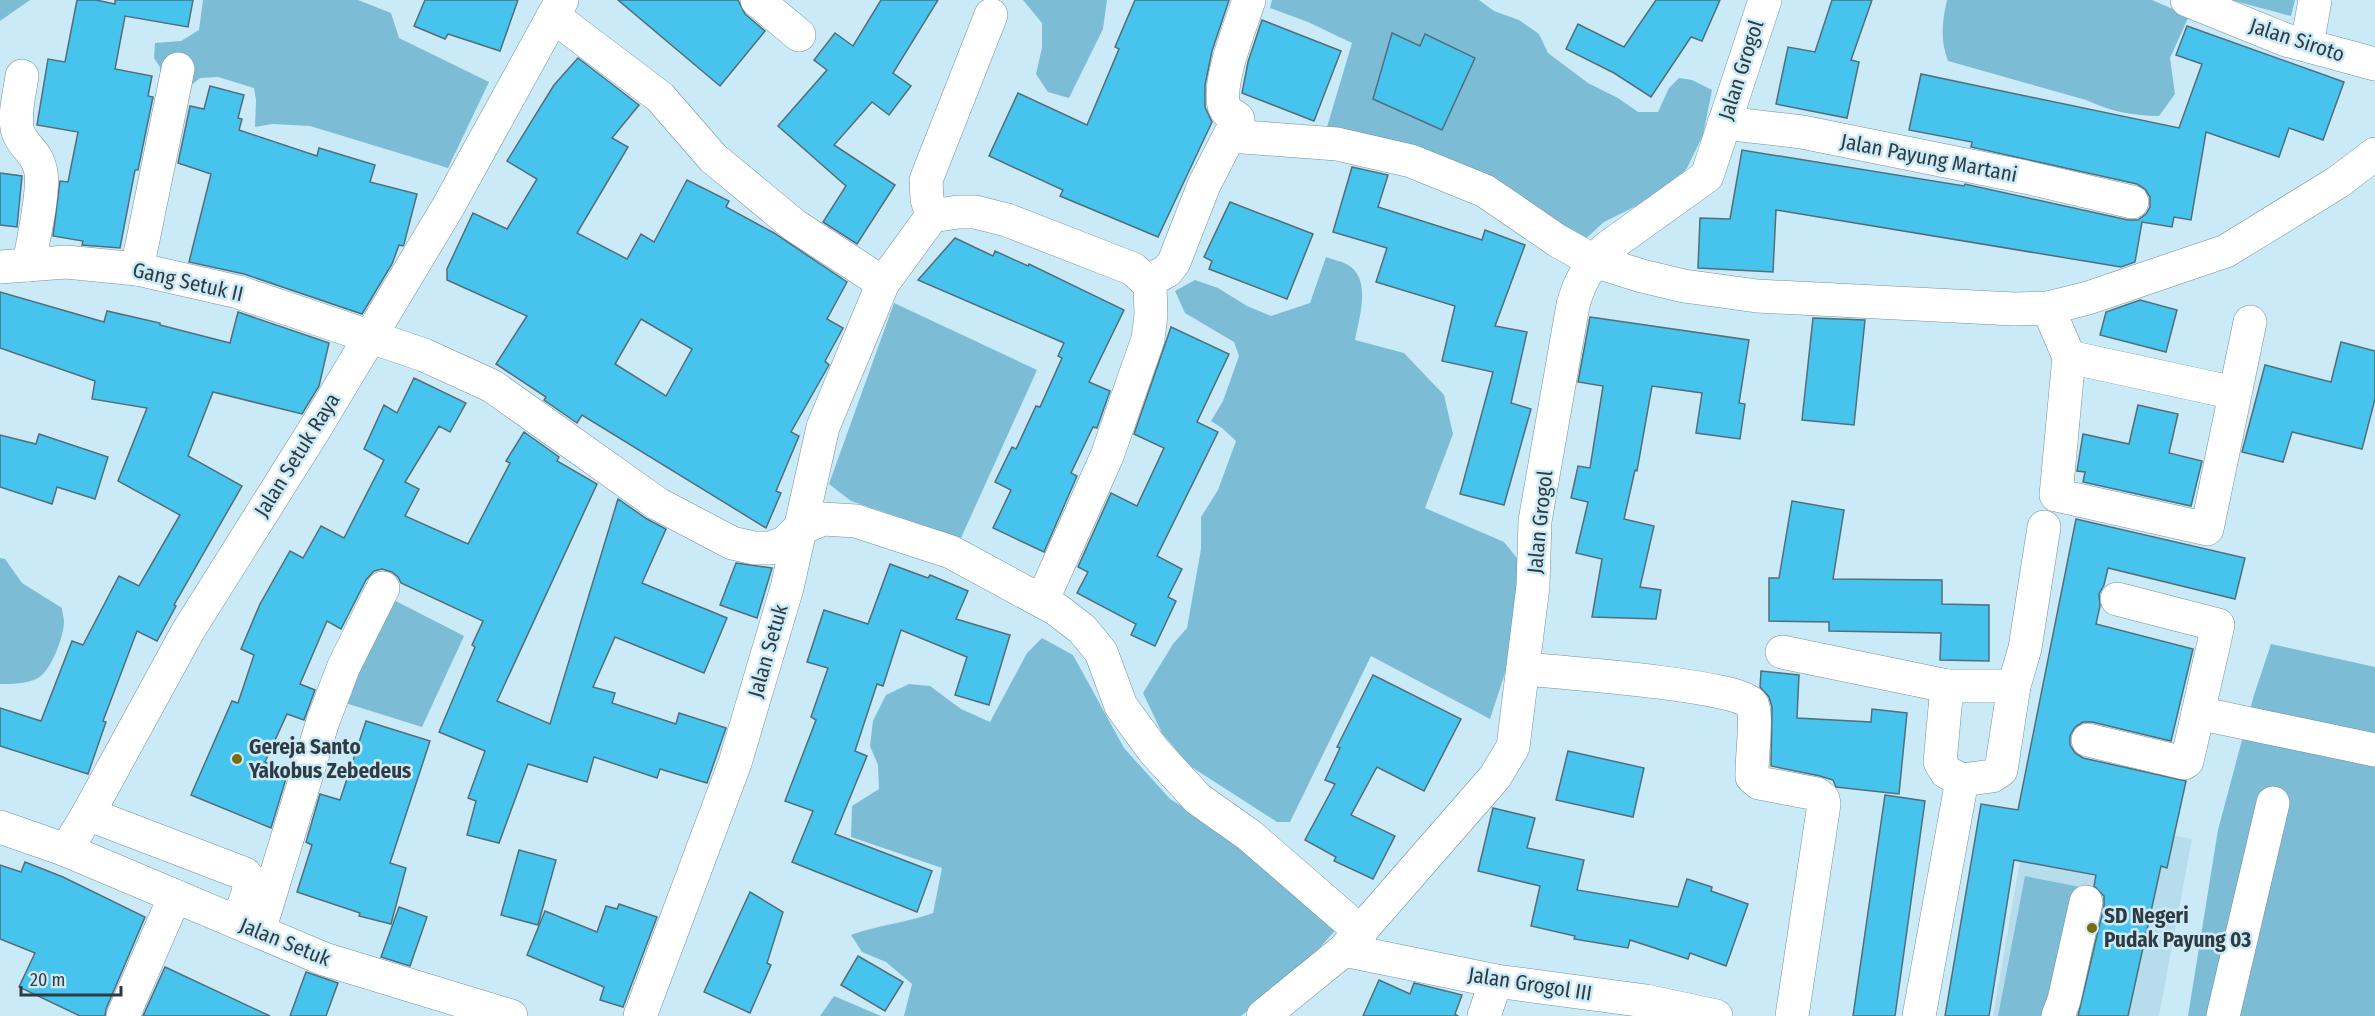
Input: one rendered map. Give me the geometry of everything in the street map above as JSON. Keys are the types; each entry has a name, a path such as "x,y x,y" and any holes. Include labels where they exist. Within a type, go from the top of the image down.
{"street":[{"path":"757,0 799,35"},
{"path":"1042,601 1107,456 1148,339 1151,315 1150,285 1154,278 1167,271 1174,262 1204,185 1238,119 1226,110 1221,93 1225,74 1250,0"},
{"name":"Jalan Grogol","path":"1263,1016 1353,941 1495,777 1513,747 1533,586 1535,521 1573,305 1579,283 1594,261 1607,249 1707,176 1765,0"},
{"name":"Jalan Siroto","path":"2187,0 2286,40 2375,64"},
{"path":"2307,45 2314,0"},
{"path":"557,8 660,97 713,158 794,225 883,283"},
{"name":"Jalan Setuk Raya","path":"66,850 188,631 448,207 557,8"},
{"path":"991,15 926,180 927,199 932,216 975,212 1007,220 1133,269 1150,285"},
{"path":"137,269 178,69"},
{"path":"14,266 40,195 41,174 37,157 18,133 17,121 22,76"},
{"name":"Jalan Payung Martani","path":"1724,123 1802,132 2025,177 2132,202"},
{"path":"1230,136 1337,144 1411,161 1485,191 1558,241 1594,261 1684,286 1757,296 2014,309 2048,308 2136,283 2226,251 2338,182 2375,154"},
{"name":"Jalan Setuk","path":"640,1016 735,764 787,588 823,427 883,283 932,216"},
{"name":"Gang Setuk II","path":"14,266 66,262 137,269 238,292 424,355 492,386 658,504 732,543 754,548 771,548 786,542 799,529 823,519 856,520 951,552 1042,601 1082,628 1101,652 1121,706 1154,751 1198,799 1249,835 1353,941"},
{"path":"2048,308 2069,357 2056,495 2207,530 2250,322"},
{"path":"2069,357 2235,393"},
{"path":"1947,686 1940,762 1946,772 1962,780 1992,776 2001,770 2014,686 2025,648 2044,527"},
{"path":"248,927 344,666 383,588"},
{"path":"2088,741 2184,764 2187,761 2218,625 2117,599"},
{"path":"1782,652 1947,686 2014,686"},
{"path":"1523,669 1725,692 1746,699 1753,705 1752,777 1759,783 1817,794 1823,799 1824,804 1792,1016"},
{"path":"2198,712 2375,750"},
{"path":"1919,1016 1962,780"},
{"path":"2223,1016 2272,803"},
{"path":"87,814 245,874 249,878 250,886 248,927"},
{"path":"0,828 66,850"},
{"name":"Jalan Setuk","path":"66,850 440,1006 511,1016"},
{"path":"123,1016 175,896"},
{"path":"2058,1016 2064,1000 2086,902"},
{"name":"Jalan Grogol III","path":"1353,941 1496,981 1646,1001 1716,1016"},
{"path":"1484,1016 1496,981"}],"shaded area":[{"path":"0,0 30,0 0,21"},
{"path":"203,0 358,0 391,13 399,38 489,82 448,168 310,126 272,124 255,127 254,88 218,77 200,78 189,87 160,96 160,67 154,58 155,43 181,41 199,30"},
{"path":"1023,0 1107,0 1103,29 1069,98 1048,92 1036,74 1042,48 1042,23"},
{"path":"1272,0 1479,0 1494,11 1519,20 1539,34 1548,53 1588,83 1618,98 1638,112 1658,112 1669,88 1679,78 1692,80 1712,90 1703,135 1687,168 1670,189 1604,222 1581,243 1327,127 1352,43 1308,22 1270,8"},
{"path":"1947,0 2152,0 2189,16 2170,58 2175,94 2159,116 2131,114 1948,61 1943,31"},
{"path":"2231,0 2295,0 2291,16"},
{"path":"1326,257 1348,265 1360,280 1362,300 1355,340 1404,353 1444,395 1453,434 1425,508 1504,542 1521,563 1521,624 1490,719 1371,656 1290,822 1277,822 1190,766 1162,733 1143,693 1173,644 1187,628 1201,549 1201,517 1218,490 1236,441 1211,421 1223,401 1239,356 1234,342 1185,313 1175,291 1195,280 1218,288 1247,306 1271,316 1310,303"},
{"path":"894,303 1037,370 961,538 851,501 829,484"},
{"path":"0,558 5,559 22,583 62,608 63,628 52,661 38,678 24,683 0,684"},
{"path":"384,595 464,636 422,727 339,701"},
{"path":"1042,638 1073,655 1124,748 1170,799 1353,910 1310,959 1241,1016 904,1016 912,984 886,962 862,952 851,935 933,913 942,868 851,837 852,806 879,789 878,765 870,746 873,721 886,695 909,684 930,686 961,709 990,722 1027,653"},
{"path":"2271,644 2375,667 2375,1016 2188,1016 2218,830 2254,695"},
{"name":"SD Negeri Pudak Payung 03","path":"2029,809 2192,839 2159,1016 1993,1016"},
{"path":"2025,876 2085,888 2053,1016 1998,1016"},
{"path":"834,996 881,1016 820,1016"}],"building":[{"path":"77,0 96,0 115,4 115,0 193,0 188,27 125,16 115,69 152,76 148,96 153,97 138,170 135,170 120,248 82,245 83,241 53,236 60,181 68,182 78,132 37,125 48,59 65,62"},
{"path":"425,0 518,0 500,51 448,34 445,39 414,26"},
{"path":"618,0 738,0 745,14 765,31 720,86"},
{"path":"881,0 938,0 893,73 911,86 889,115 872,102 834,145 895,185 857,244 823,222 846,186 778,126 827,70 814,60 835,33 853,46"},
{"path":"1135,0 1229,0 1212,51 1205,85 1205,107 1212,122 1158,237 1060,196 1063,190 989,156 1018,93 1087,125 1119,49 1115,47"},
{"path":"1656,0 1720,0 1702,41 1691,37 1651,97 1614,73 1566,49 1578,24 1624,47"},
{"path":"1832,0 1872,0 1851,60 1859,62 1847,118 1776,104 1788,47 1815,52"},
{"path":"1262,20 1341,51 1314,121 1242,93 1248,62"},
{"path":"2187,26 2344,82 2323,140 2289,128 2279,157 2206,132 2191,220 2174,217 2172,227 2142,222 2135,262 2121,267 1776,210 1773,272 1698,268 1700,218 1730,219 1742,150 1964,186 1965,184 2128,220 2138,220 2146,214 2150,207 2150,197 2145,189 2137,184 1971,147 1972,142 1909,130 1921,74 2179,128 2202,64 2176,55"},
{"path":"1392,33 1420,46 1425,34 1475,58 1442,130 1373,99"},
{"path":"578,58 639,105 612,138 628,147 577,233 627,259 641,234 654,242 687,180 729,201 726,207 774,233 847,282 827,319 843,328 825,361 829,365 791,432 799,436 776,491 781,493 766,528 582,415 577,423 544,400 546,397 496,364 527,316 447,280 447,269 473,213 507,229 537,179 507,161 554,85","holes":["641,319 692,349 666,396 615,364"]},
{"path":"210,86 244,95 238,118 242,119 239,130 317,156 319,148 375,165 370,182 417,194 404,244 399,245 392,264 362,314 244,274 189,262 211,174 178,163 190,106 204,109"},
{"path":"1352,167 1388,175 1378,207 1482,240 1485,230 1525,245 1495,326 1527,332 1511,403 1531,409 1504,505 1460,494 1493,372 1442,361 1455,306 1376,282 1387,248 1333,232"},
{"path":"0,173 22,176 17,227 0,225"},
{"path":"1230,202 1313,234 1287,299 1209,269 1212,261 1204,257"},
{"path":"955,238 993,256 995,251 1028,266 1029,264 1124,310 1089,382 1110,391 1097,428 1093,427 1071,473 1077,476 1044,552 993,528 1011,490 995,482 1012,447 1016,449 1036,406 1040,407 1062,358 1058,356 1064,343 918,280"},
{"path":"0,292 104,322 107,311 230,343 238,312 329,343 319,386 302,414 213,392 188,456 242,486 174,605 176,606 157,641 137,631 103,721 106,722 88,774 0,746 0,708 41,721 72,641 83,645 119,576 139,586 180,515 118,481 147,408 92,399 95,381 0,348"},
{"path":"2140,300 2177,310 2166,352 2100,335 2106,312"},
{"path":"1590,317 1749,340 1739,403 1745,404 1740,439 1696,433 1702,393 1652,386 1637,471 1635,470 1624,519 1654,526 1640,587 1661,590 1656,619 1592,617 1602,559 1576,553 1588,502 1571,498 1578,466 1590,468 1603,386 1578,382"},
{"path":"1813,318 1865,320 1854,425 1802,420"},
{"path":"1171,327 1229,354 1197,422 1218,432 1157,556 1182,569 1168,597 1176,601 1155,646 1131,635 1136,624 1077,593 1088,572 1078,567 1111,493 1137,506 1164,448 1134,434"},
{"path":"2341,342 2375,351 2375,399 2362,449 2292,432 2283,462 2242,452 2265,365 2331,382"},
{"path":"414,378 466,403 450,432 439,426 405,482 419,489 405,516 468,544 510,463 506,461 524,432 559,457 557,461 597,484 497,701 550,724 618,499 666,529 642,583 727,618 704,673 615,637 593,687 615,693 612,703 676,724 679,713 726,728 707,783 660,769 657,778 594,757 587,782 528,764 499,843 467,835 476,801 468,798 485,751 439,732 475,647 472,645 483,621 401,583 392,572 382,569 374,571 366,580 341,629 327,621 300,684 315,690 304,720 287,714 265,762 288,772 271,828 191,795 232,701 238,703 254,655 241,649 260,604 290,551 303,558 321,526 344,538 384,460 364,449 384,405 397,413"},
{"path":"2138,405 2178,414 2169,453 2202,461 2191,506 2083,482 2085,472 2077,471 2083,434 2129,444"},
{"path":"39,434 108,457 95,499 57,487 52,504 0,487 0,435 36,444"},
{"path":"1792,501 1844,510 1833,579 1942,580 1942,604 1989,605 1989,661 1940,660 1941,633 1829,631 1829,622 1769,621 1769,578 1779,578"},
{"path":"2076,519 2245,558 2235,599 2108,568 2099,594 2100,606 2096,624 2193,649 2171,741 2092,722 2083,722 2075,727 2070,736 2070,745 2075,753 2083,758 2186,781 2167,868 2161,866 2128,1016 2078,1016 2104,906 2104,896 2094,886 2096,875 2014,860 1989,1016 1945,1016 1981,804 2018,810"},
{"path":"736,563 772,568 757,618 720,605"},
{"path":"890,564 928,578 930,575 968,591 956,619 1010,635 989,705 955,695 967,657 901,630 883,686 877,684 855,751 867,756 835,834 932,871 917,912 792,862 813,811 785,801 816,720 811,717 828,668 807,662 824,610 868,624"},
{"path":"1761,671 1799,675 1797,718 1871,722 1872,709 1907,713 1899,794 1836,787 1833,780 1771,766 1772,707 1769,697 1760,687"},
{"path":"1373,675 1461,719 1424,791 1377,767 1351,815 1395,836 1373,879 1334,861 1336,857 1305,840 1335,784 1325,780 1340,748 1337,747"},
{"path":"366,721 430,741 390,863 406,868 391,924 359,916 360,913 297,892 312,845 306,842 320,794 340,800"},
{"path":"1568,751 1644,768 1633,817 1556,800"},
{"path":"1885,795 1925,801 1895,1016 1853,1016"},
{"path":"1493,808 1535,818 1527,848 1584,860 1577,890 1678,907 1687,879 1712,887 1711,891 1748,904 1726,966 1690,953 1688,959 1630,940 1628,948 1574,939 1575,936 1531,926 1540,886 1478,871"},
{"path":"519,850 556,860 538,925 501,915"},
{"path":"25,862 63,877 145,917 105,1016 80,1016 19,987 35,953 0,939 0,865 21,872"},
{"path":"750,892 783,912 767,963 771,965 750,1013 704,992"},
{"path":"619,904 657,917 623,1007 600,1000 604,987 527,955 545,911 597,932 606,906 617,909"},
{"path":"399,907 427,917 410,966 381,957"},
{"path":"858,956 903,982 885,1011 841,985"},
{"path":"165,967 270,1016 143,1016"},
{"path":"306,972 338,983 326,1016 290,1016"},
{"path":"1379,980 1410,994 1414,983 1462,995 1455,1014 1458,1016 1363,1016"}],"place":[{"name":"Gereja Santo Yakobus Zebedeus","path":"237,759"},
{"name":"SD Negeri Pudak Payung 03","path":"2092,928"}]}
